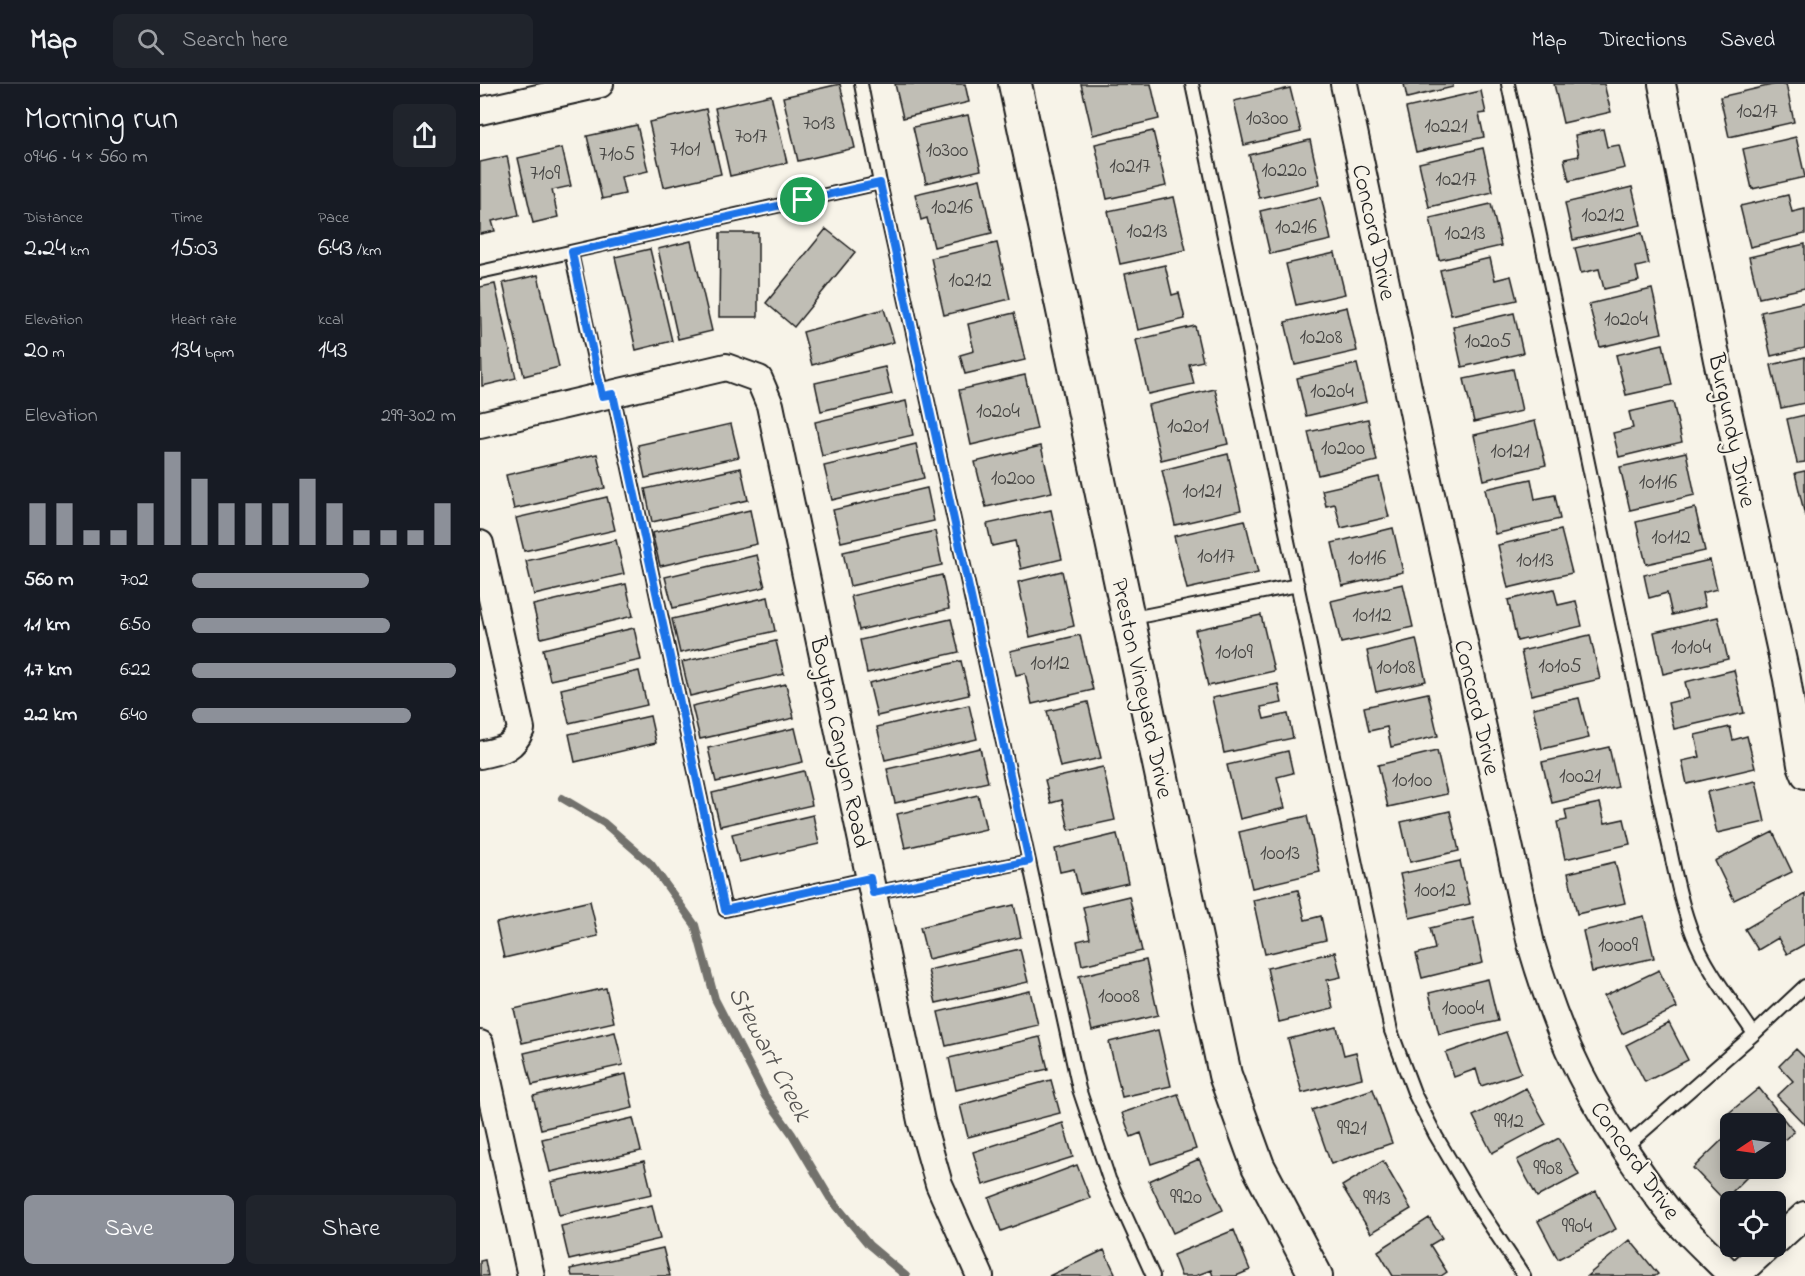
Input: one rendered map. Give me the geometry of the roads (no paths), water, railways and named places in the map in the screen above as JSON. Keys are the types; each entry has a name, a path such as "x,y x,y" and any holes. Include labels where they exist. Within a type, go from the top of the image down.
{"street":[{"path":"480,111 600,84"},
{"name":"Preston Vineyard Drive","path":"1015,84 1225,1075 1258,1166 1316,1276"},
{"name":"Concord Drive","path":"1344,84 1419,440 1531,945 1545,991 1563,1041 1596,1105 1624,1148 1677,1220 1734,1276"},
{"name":"Burgundy Drive","path":"1662,84 1717,360 1796,677 1801,765 1805,775"},
{"name":"Boyton Canyon Road","path":"607,395 726,367 759,379 770,405 921,1121 939,1184 980,1276"},
{"path":"480,425 607,395"},
{"path":"480,544 521,729 516,742 503,750 480,755"},
{"path":"480,1044 531,1276"},
{"path":"1786,1232 1805,1215"},
{"path":"1734,1276 1757,1257"}],"lane":[{"path":"861,84 880,183 1079,1089 1109,1179 1153,1276"},
{"path":"1192,84 1391,1031 1415,1095 1436,1136 1476,1204 1524,1276"},
{"path":"1508,84 1620,620 1684,910 1705,961 1754,1034"},
{"path":"480,272 880,183"},
{"path":"572,252 725,910 1029,861"},
{"path":"1128,618 1298,585"},
{"path":"1624,1148 1805,986"}],"waterway":[{"name":"Stewart Creek","path":"562,798 604,823 651,864 695,925 715,999 765,1096 792,1134 830,1198 869,1245 906,1276"}]}
